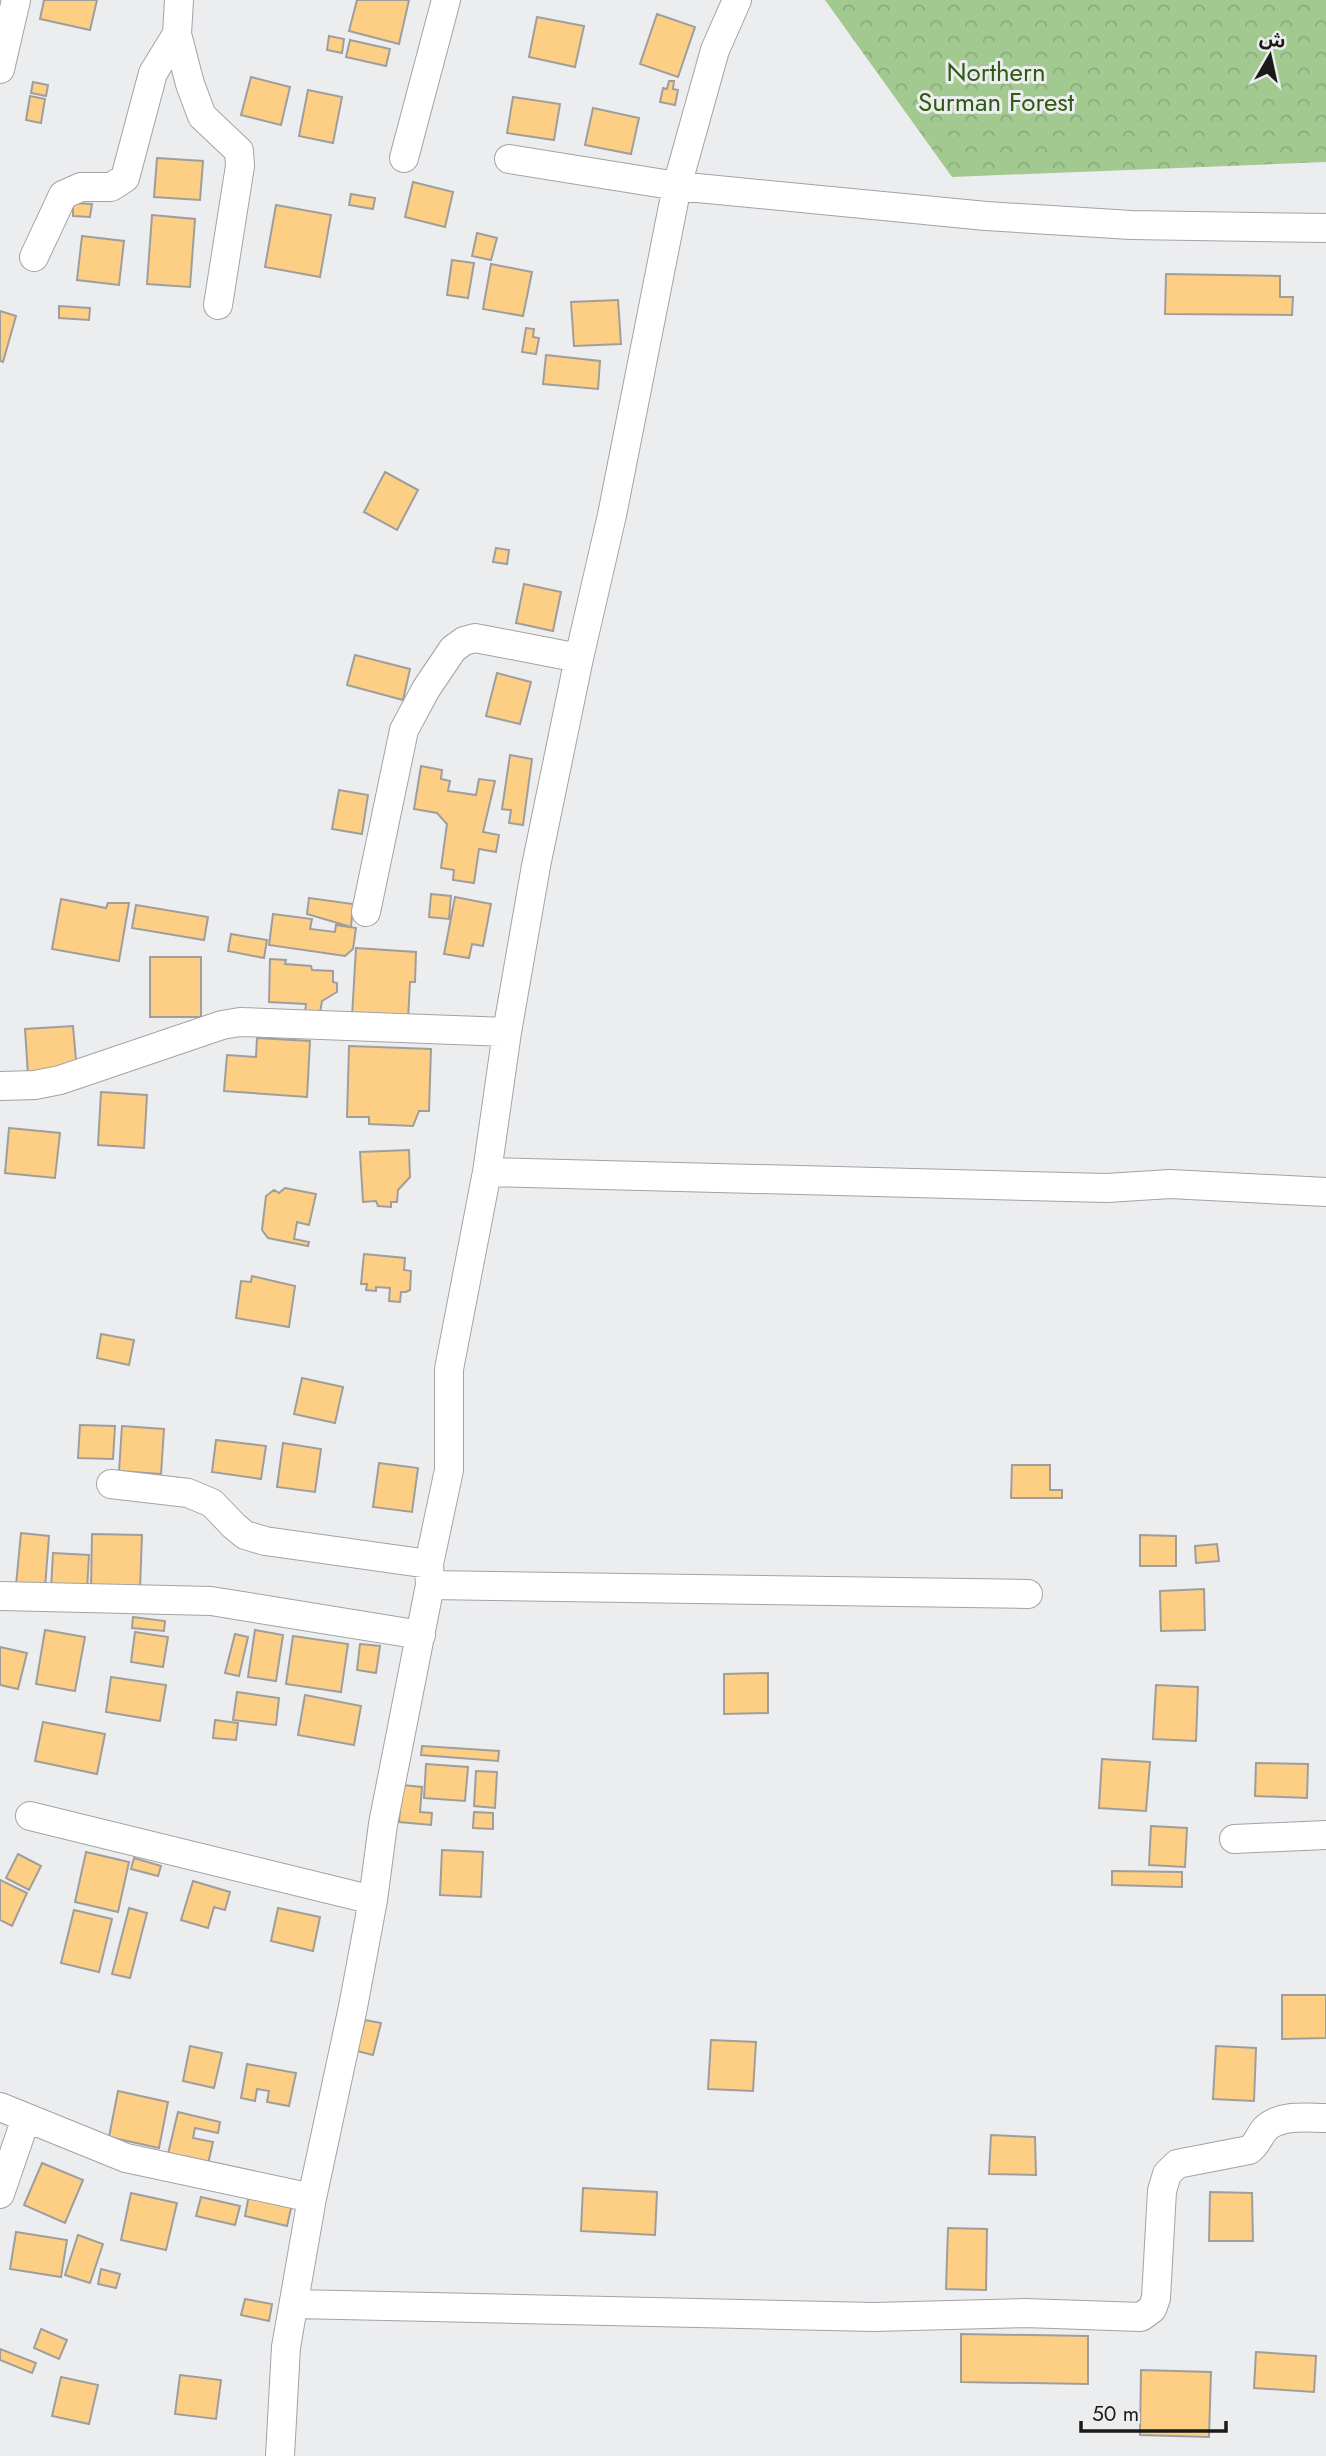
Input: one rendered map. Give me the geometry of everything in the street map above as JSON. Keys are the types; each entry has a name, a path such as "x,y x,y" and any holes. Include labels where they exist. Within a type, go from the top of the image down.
{"street":[{"path":"0,69 16,0"},
{"path":"179,0 177,34 190,85 202,116 239,151 240,166 218,306"},
{"path":"404,158 446,0"},
{"path":"280,2456 286,2347 312,2198 373,1900 383,1824 421,1635 449,1470 449,1369 487,1172 507,1031 536,866 612,515 677,186 715,50 737,0"},
{"path":"34,257 63,195 80,187 111,187 125,178 153,73 177,34"},
{"path":"509,159 677,186 986,216 1130,225 1326,228"},
{"path":"366,912 404,730 426,689 453,649 464,641 475,638 579,658"},
{"path":"0,1086 36,1085 60,1080 222,1025 240,1022 507,1031"},
{"path":"487,1172 1107,1188 1170,1184 1326,1192"},
{"path":"111,1484 188,1493 212,1503 246,1535 265,1541 430,1575 1028,1594"},
{"path":"0,1596 211,1601 421,1635"},
{"path":"30,1816 373,1900"},
{"path":"1234,1839 1326,1835"},
{"path":"0,2107 126,2158 312,2198"},
{"path":"0,2194 26,2118"},
{"path":"295,2304 874,2317 1025,2314 1141,2317 1152,2309 1156,2298 1162,2191 1167,2174 1177,2164 1249,2150 1255,2146 1263,2131 1278,2120 1326,2118"}],"green space":[{"name":"Northern Surman Forest","path":"825,0 1326,0 1326,162 952,177"}],"building":[{"path":"44,0 97,0 90,30 40,19"},
{"path":"357,0 409,0 399,44 349,31"},
{"path":"657,14 695,27 678,77 640,64"},
{"path":"537,17 584,26 575,67 529,57"},
{"path":"329,36 344,39 342,53 327,50"},
{"path":"350,40 390,49 386,66 346,57"},
{"path":"251,77 290,87 281,125 241,115"},
{"path":"669,81 674,81 673,89 678,90 675,105 660,102 663,88 667,89"},
{"path":"33,82 48,85 46,96 31,93"},
{"path":"308,90 342,97 333,143 299,136"},
{"path":"30,96 45,99 41,123 26,120"},
{"path":"513,97 560,104 554,140 507,133"},
{"path":"593,108 639,118 631,154 585,145"},
{"path":"157,158 203,161 200,200 154,197"},
{"path":"413,182 453,192 445,227 405,217"},
{"path":"351,194 375,198 373,209 349,205"},
{"path":"73,203 92,204 90,217 73,216"},
{"path":"276,205 331,215 320,277 265,267"},
{"path":"152,215 195,219 190,287 147,284"},
{"path":"477,233 497,238 491,260 472,256"},
{"path":"82,236 124,241 119,285 77,280"},
{"path":"452,260 474,263 468,298 447,295"},
{"path":"491,264 532,272 523,316 483,309"},
{"path":"1166,274 1280,276 1280,297 1293,297 1292,315 1165,314"},
{"path":"618,300 621,344 574,346 571,302"},
{"path":"59,306 90,308 89,320 59,318"},
{"path":"0,311 16,316 3,362 0,361"},
{"path":"526,328 534,329 533,337 539,338 536,354 522,352"},
{"path":"546,355 600,361 598,389 543,384"},
{"path":"385,472 418,490 397,530 364,512"},
{"path":"496,548 509,550 507,564 493,562"},
{"path":"524,584 561,592 553,631 516,623"},
{"path":"355,655 410,669 403,700 347,685"},
{"path":"497,673 531,682 520,724 486,716"},
{"path":"510,755 532,759 523,825 509,823 511,810 502,809"},
{"path":"421,766 442,770 441,779 450,781 448,791 476,795 479,779 495,781 483,832 499,835 496,852 479,849 474,883 453,880 454,870 441,868 447,824 437,813 414,809"},
{"path":"339,790 368,795 362,834 332,829"},
{"path":"431,894 451,896 449,919 429,917"},
{"path":"455,897 491,904 483,946 472,944 469,958 444,954"},
{"path":"309,898 353,904 351,927 307,914"},
{"path":"61,899 106,908 108,903 129,903 119,961 52,949"},
{"path":"136,905 208,917 204,940 132,928"},
{"path":"273,914 312,919 310,929 335,932 336,925 356,928 353,949 345,956 269,945"},
{"path":"231,934 267,940 264,958 228,951"},
{"path":"356,948 416,952 415,982 410,982 408,1020 352,1017"},
{"path":"150,957 201,957 201,1017 150,1017"},
{"path":"270,959 286,960 285,964 311,966 312,970 333,971 337,992 322,1001 320,1013 305,1013 306,1004 269,1002"},
{"path":"73,1026 77,1072 28,1075 25,1029"},
{"path":"257,1038 310,1041 307,1097 224,1091 227,1055 256,1057"},
{"path":"349,1046 431,1049 429,1111 419,1111 413,1126 369,1124 369,1117 347,1117"},
{"path":"101,1092 147,1095 144,1148 98,1145"},
{"path":"9,1128 60,1133 55,1178 5,1173"},
{"path":"409,1150 410,1177 398,1190 397,1202 391,1202 391,1207 378,1206 376,1201 363,1202 360,1152"},
{"path":"285,1188 316,1194 309,1225 297,1222 294,1239 309,1242 308,1246 268,1238 262,1230 266,1196 274,1190 279,1193"},
{"path":"364,1254 405,1258 404,1270 411,1271 410,1290 401,1292 400,1302 389,1301 390,1288 376,1287 376,1291 366,1290 367,1284 361,1284"},
{"path":"252,1276 295,1286 289,1327 236,1318 241,1281 251,1282"},
{"path":"101,1334 134,1340 129,1365 97,1358"},
{"path":"302,1378 343,1387 335,1423 294,1414"},
{"path":"80,1425 115,1426 113,1459 78,1458"},
{"path":"122,1426 164,1429 161,1474 119,1471"},
{"path":"216,1440 266,1446 261,1479 212,1472"},
{"path":"283,1443 321,1449 315,1492 277,1487"},
{"path":"379,1463 418,1468 412,1512 373,1507"},
{"path":"1012,1465 1050,1465 1050,1490 1062,1490 1062,1498 1011,1498"},
{"path":"21,1533 49,1536 45,1588 16,1585"},
{"path":"92,1534 142,1535 140,1589 91,1589"},
{"path":"1140,1535 1176,1536 1176,1566 1140,1566"},
{"path":"1217,1544 1219,1561 1196,1563 1195,1546"},
{"path":"53,1553 89,1555 87,1591 51,1589"},
{"path":"1204,1589 1205,1630 1161,1631 1160,1591"},
{"path":"133,1617 165,1621 164,1631 132,1628"},
{"path":"45,1630 85,1637 75,1691 36,1684"},
{"path":"255,1630 283,1635 276,1681 248,1677"},
{"path":"135,1632 168,1637 163,1667 131,1662"},
{"path":"235,1634 248,1637 239,1676 225,1673"},
{"path":"293,1636 348,1644 341,1692 286,1684"},
{"path":"360,1644 380,1646 376,1673 357,1670"},
{"path":"0,1647 27,1653 18,1689 0,1685"},
{"path":"768,1673 768,1713 724,1714 724,1674"},
{"path":"111,1677 166,1685 160,1721 106,1712"},
{"path":"1156,1685 1198,1687 1196,1741 1153,1739"},
{"path":"237,1692 279,1698 276,1725 233,1720"},
{"path":"305,1695 361,1706 354,1745 298,1735"},
{"path":"215,1720 238,1723 236,1740 213,1738"},
{"path":"43,1722 105,1734 97,1774 35,1761"},
{"path":"422,1746 499,1751 498,1761 421,1755"},
{"path":"1102,1759 1150,1762 1146,1811 1099,1808"},
{"path":"1256,1763 1308,1764 1307,1798 1255,1796"},
{"path":"426,1764 468,1767 465,1801 424,1798"},
{"path":"476,1771 497,1772 495,1808 474,1806"},
{"path":"402,1785 422,1787 420,1812 432,1813 431,1825 399,1822"},
{"path":"474,1812 493,1813 493,1829 473,1828"},
{"path":"1151,1826 1187,1828 1185,1867 1149,1865"},
{"path":"442,1850 483,1852 481,1897 440,1895"},
{"path":"86,1852 129,1862 118,1912 75,1902"},
{"path":"18,1854 41,1866 29,1890 6,1878"},
{"path":"134,1858 161,1866 158,1876 131,1869"},
{"path":"1112,1871 1182,1872 1182,1887 1112,1885"},
{"path":"0,1880 27,1893 12,1926 0,1920"},
{"path":"193,1881 230,1892 225,1910 214,1907 208,1928 181,1920"},
{"path":"129,1908 147,1913 130,1978 112,1974"},
{"path":"278,1908 320,1917 313,1951 271,1941"},
{"path":"74,1910 112,1919 99,1972 61,1963"},
{"path":"1282,1995 1326,1995 1326,2038 1282,2039"},
{"path":"365,2020 381,2023 373,2055 357,2051"},
{"path":"711,2040 756,2042 753,2091 708,2089"},
{"path":"190,2046 222,2053 214,2088 183,2081"},
{"path":"1216,2046 1256,2048 1254,2101 1213,2099"},
{"path":"247,2064 296,2073 289,2106 267,2102 269,2091 257,2089 255,2101 241,2098"},
{"path":"118,2091 168,2102 159,2148 109,2137"},
{"path":"178,2112 220,2122 218,2133 195,2128 193,2138 213,2142 208,2164 168,2154"},
{"path":"991,2135 1035,2137 1036,2175 989,2174"},
{"path":"42,2163 83,2180 65,2223 24,2205"},
{"path":"583,2188 657,2192 655,2235 581,2231"},
{"path":"1210,2192 1252,2193 1253,2241 1209,2241"},
{"path":"131,2193 177,2203 166,2250 121,2240"},
{"path":"249,2195 292,2204 287,2226 245,2216"},
{"path":"201,2197 240,2206 235,2225 196,2216"},
{"path":"948,2228 987,2229 986,2290 946,2289"},
{"path":"16,2232 67,2240 61,2277 10,2269"},
{"path":"78,2235 103,2244 90,2283 65,2275"},
{"path":"101,2269 120,2274 116,2288 98,2284"},
{"path":"245,2299 272,2304 269,2321 241,2315"},
{"path":"41,2329 67,2340 59,2359 34,2348"},
{"path":"961,2334 1088,2336 1088,2384 961,2382"},
{"path":"0,2349 36,2363 32,2373 0,2360"},
{"path":"1256,2352 1316,2356 1314,2392 1254,2388"},
{"path":"1141,2370 1211,2372 1209,2437 1140,2435"},
{"path":"180,2375 221,2380 216,2419 175,2414"},
{"path":"61,2377 98,2385 89,2424 52,2416"}]}
